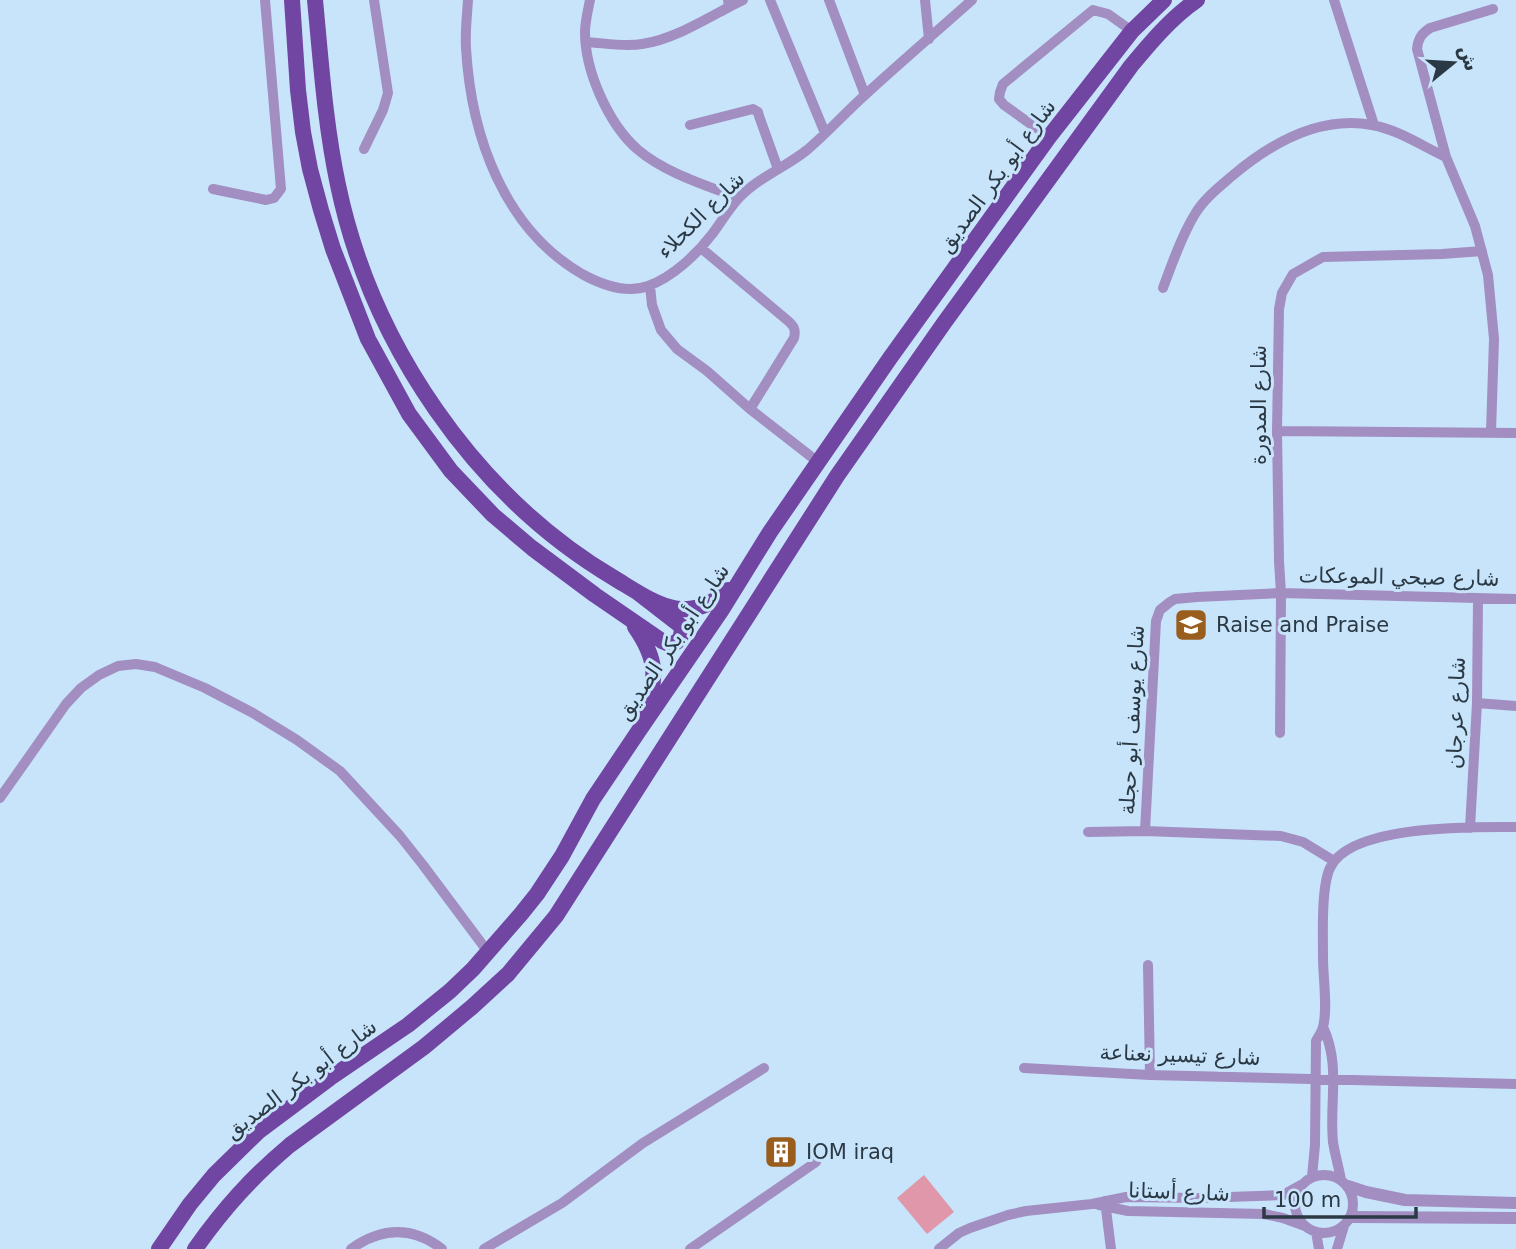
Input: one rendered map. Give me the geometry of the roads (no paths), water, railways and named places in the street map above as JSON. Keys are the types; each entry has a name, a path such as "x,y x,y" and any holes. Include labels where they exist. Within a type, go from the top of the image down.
{"main road":[{"path":"292,0 298,90 310,169 333,249 368,339 409,414 451,471 493,515 532,548 667,644 678,642 683,632 678,622 637,592"},
{"path":"316,0 327,125 338,186 352,236 380,311 401,353 425,395 450,430 507,495 549,533 608,575 665,607 693,608 719,598 743,576"},
{"name":"شارع أبو بكر الصديق","path":"159,1249 214,1175 259,1131 450,991 473,969 537,894 571,841 593,799 770,532 890,358 1049,137 1132,31 1164,0"},
{"name":"شارع أبو بكر الصديق","path":"195,1249 230,1202 274,1158 463,1015 508,974 556,916 837,476 944,323 1131,66 1158,35 1197,0"},
{"path":"625,614 645,642 653,662 652,686 640,729"}],"street":[{"path":"213,189 266,200 274,198 281,189 265,0"},
{"path":"364,149 383,110 388,93 374,0"},
{"name":"شارع الكحلاء","path":"468,0 466,46 476,115 501,188 511,206 538,240 572,268 598,282 620,288 650,286 684,264 701,248 739,198 804,152 972,0"},
{"path":"590,0 585,33 592,76 616,124 631,143 666,168 739,198"},
{"path":"586,41 632,46 651,42 693,26 728,3 743,0"},
{"path":"770,0 825,133"},
{"path":"829,0 865,95"},
{"path":"926,0 929,38"},
{"path":"1334,0 1374,125"},
{"path":"1491,432 1494,322 1489,285 1471,214 1446,157 1418,54 1419,38 1430,29 1493,9"},
{"path":"1049,137 1004,105 999,99 1003,84 1093,10 1108,14 1132,31"},
{"path":"691,125 748,110 758,112 778,169"},
{"path":"1163,288 1195,215 1207,198 1243,167 1296,134 1344,123 1374,125 1401,134 1446,157"},
{"path":"701,248 794,326 796,331 750,409"},
{"name":"شارع المدورة","path":"1280,733 1281,593 1277,431 1279,309 1282,293 1293,274 1323,257 1482,251"},
{"path":"650,286 654,312 662,330 677,349 818,462"},
{"path":"1277,431 1516,433"},
{"name":"شارع صبحي الموعكات","path":"1281,593 1516,599"},
{"name":"شارع يوسف أبو حجلة","path":"1145,831 1157,614 1175,599 1281,593"},
{"name":"شارع عرجان","path":"1470,828 1477,704 1478,599"},
{"path":"0,798 66,704 81,688 118,666 149,665 205,688 253,713 340,771 416,855 488,952"},
{"path":"1477,704 1516,706"},
{"path":"1312,1177 1316,1041 1323,1027 1325,1013 1324,905 1329,870 1334,861 1355,846 1377,837 1434,829 1516,827"},
{"path":"1088,832 1145,831 1281,836 1303,842 1334,861"},
{"path":"1148,965 1150,1075"},
{"path":"1323,1027 1330,1041 1334,1079 1333,1142 1345,1183 1353,1196 1353,1206 1337,1249"},
{"path":"484,1249 562,1203 643,1143 764,1068"},
{"name":"شارع تيسير نعناعة","path":"1024,1068 1150,1075 1516,1084"},
{"path":"690,1249 817,1162"},
{"path":"1516,1203 1405,1200 1373,1194 1332,1175 1322,1175 1312,1177 1303,1184 1297,1194 1295,1206 1298,1217 1305,1226 1316,1232 1326,1233 1335,1231 1347,1221 1516,1218"},
{"name":"شارع أستانا","path":"1105,1204 1126,1197 1283,1195 1303,1184"},
{"name":"شارع أستانا","path":"939,1249 959,1233 1008,1214 1092,1203 1128,1211 1264,1214 1305,1226"},
{"path":"1105,1204 1111,1249"},
{"path":"352,1249 384,1233 400,1232 415,1234 442,1249"},
{"path":"1316,1232 1319,1249"}],"place":[{"name":"Raise and Praise","path":"1191,625"},
{"name":"IOM iraq","path":"781,1152"}]}
